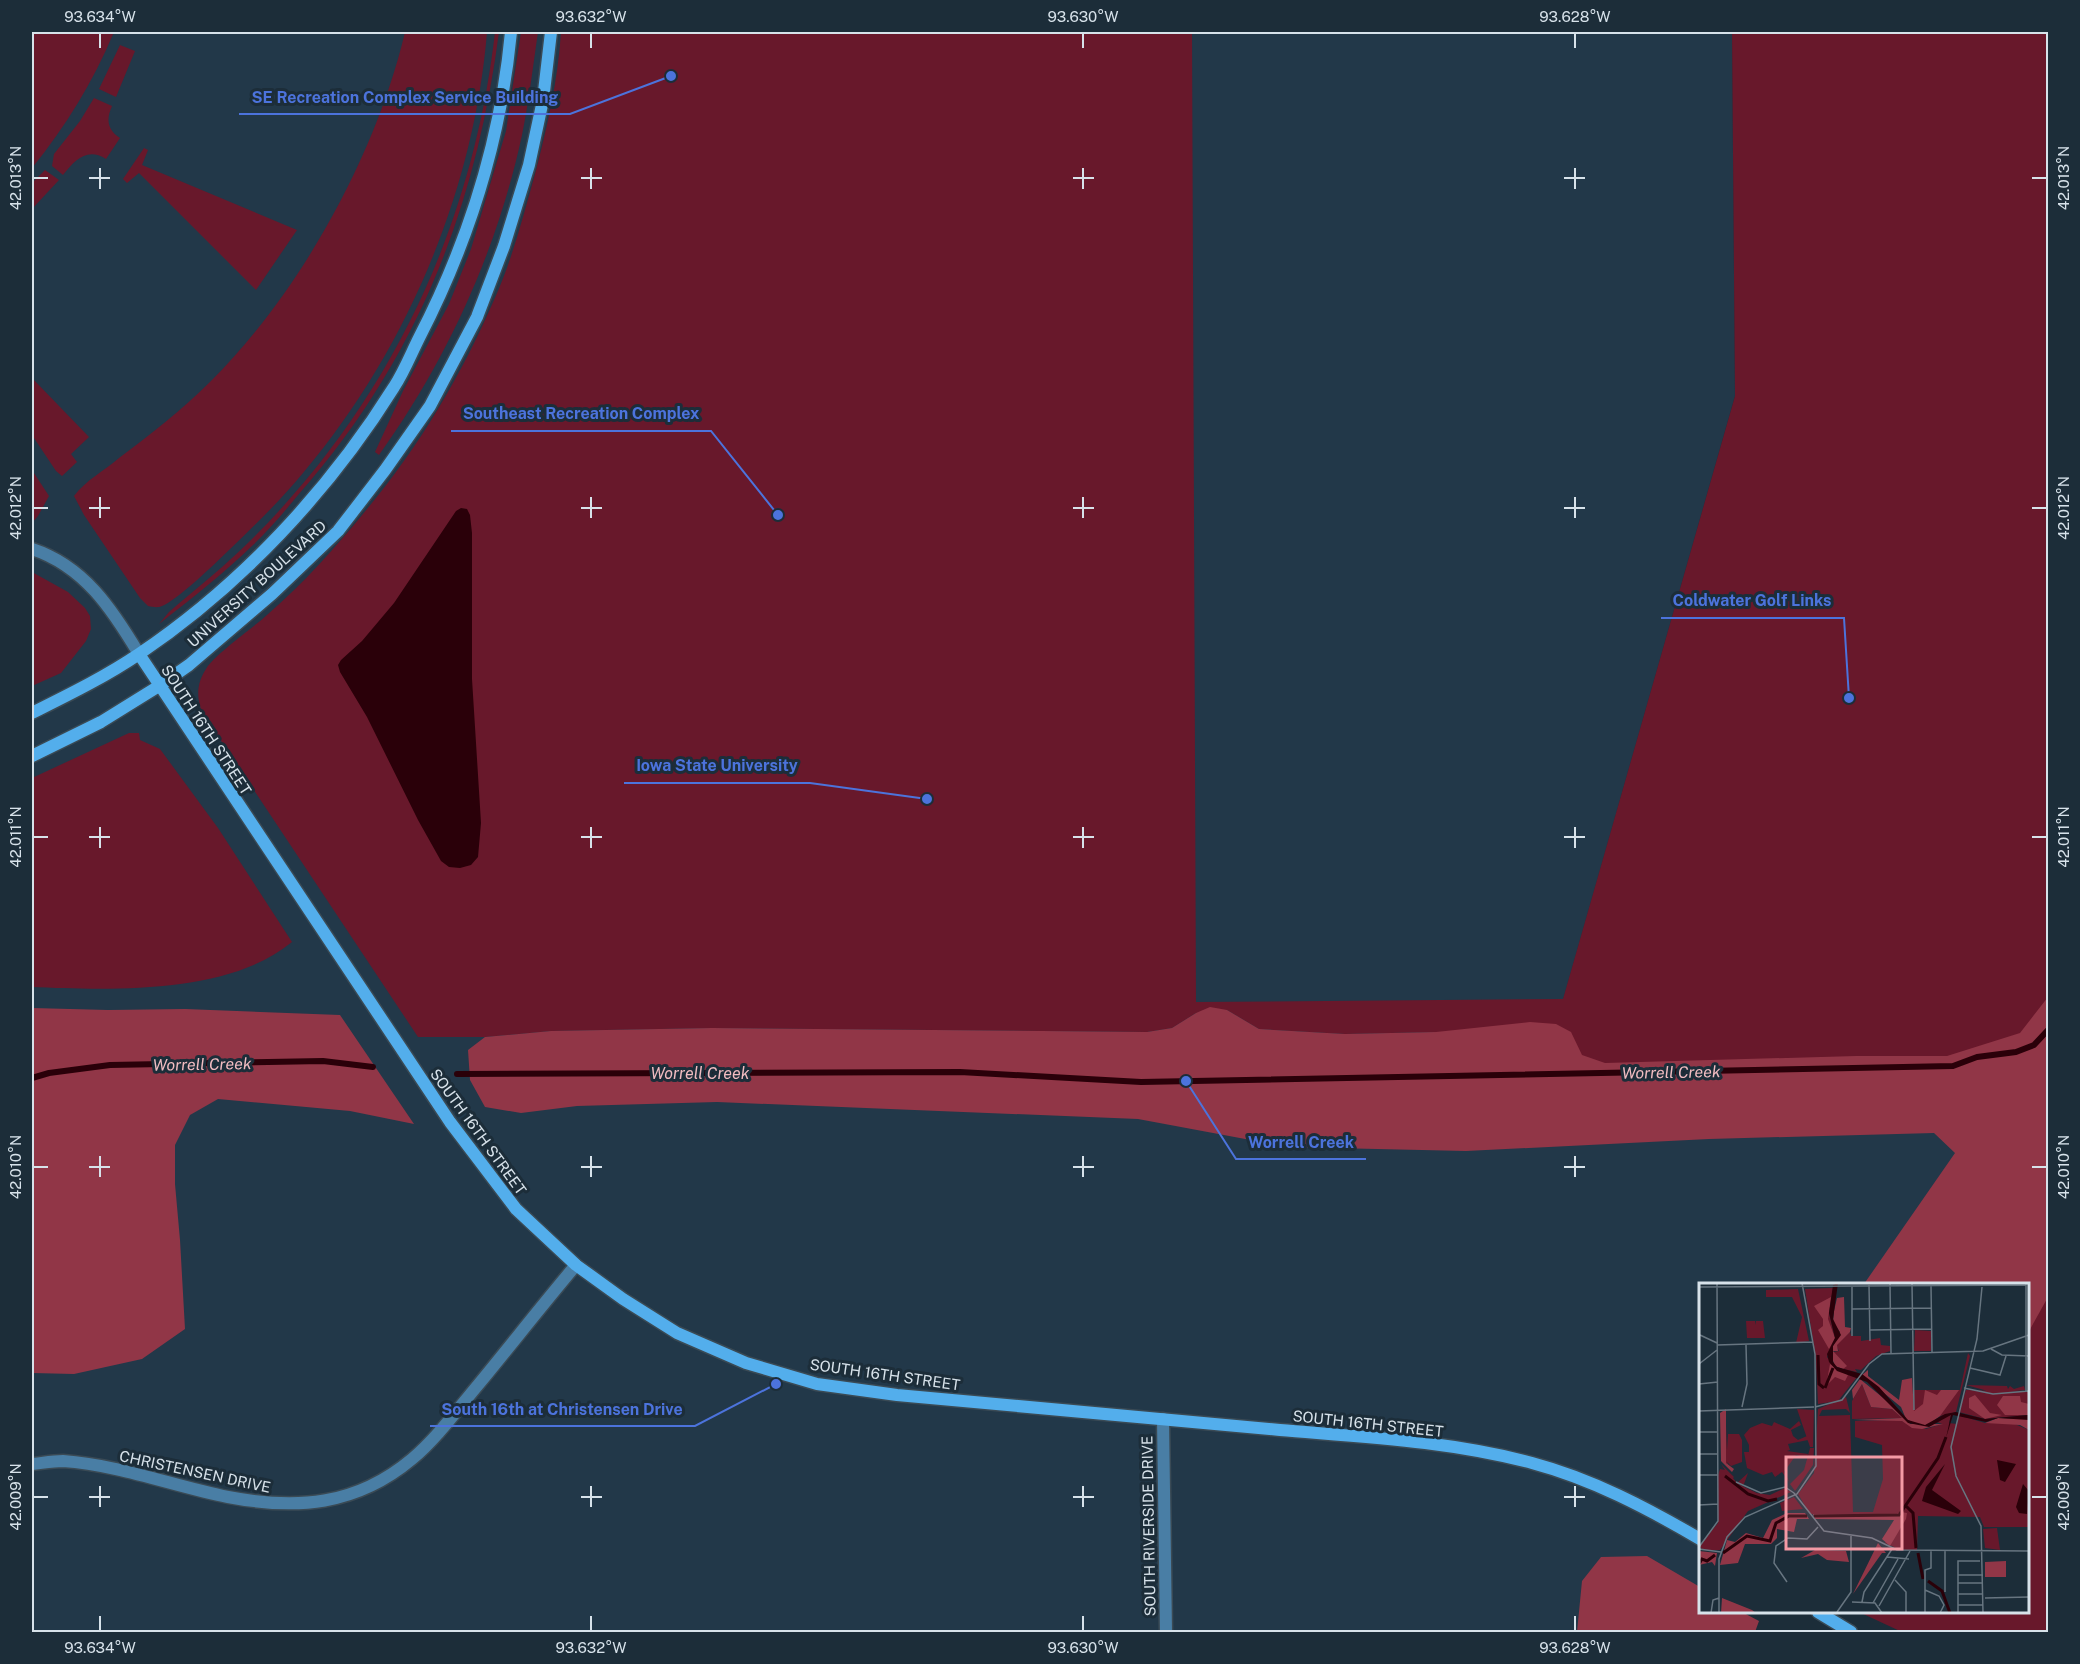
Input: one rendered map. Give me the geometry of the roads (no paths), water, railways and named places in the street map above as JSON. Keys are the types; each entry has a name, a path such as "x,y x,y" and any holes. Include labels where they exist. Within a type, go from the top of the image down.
{"main road":[{"name":"UNIVERSITY BOULEVARD","path":"32,714 139,654 239,575 298,515 351,450 395,385 438,302 465,232 490,155 503,98 511,32"},
{"name":"UNIVERSITY BOULEVARD","path":"32,756 101,722 159,686 218,642 338,531 385,470 430,406 477,316 504,246 531,154 543,100 551,32"},
{"name":"SOUTH 16TH STREET","path":"139,654 469,1149 516,1209 576,1264 623,1299 678,1333 746,1363 817,1384 897,1395 1401,1441 1467,1450 1532,1463 1583,1479 1620,1495 1699,1538"},
{"path":"1821,1613 1851,1632"}],"street":[{"path":"32,549 62,563 97,591 110,607 139,654"},
{"name":"CHRISTENSEN DRIVE","path":"32,1464 62,1461 127,1471 198,1490 275,1504 319,1502 357,1491 395,1472 413,1458 444,1426 576,1264"},
{"name":"SOUTH RIVERSIDE DRIVE","path":"1162,1419 1166,1632"}],"waterway":[{"name":"Worrell Creek","path":"457,1074 960,1072 1141,1082 1953,1066 1977,1057 2016,1052 2034,1045 2048,1030"},
{"name":"Worrell Creek","path":"32,1078 49,1073 110,1065 323,1061 373,1067"}],"place":[{"name":"SE Recreation Complex Service Building","path":"671,76"},
{"name":"Southeast Recreation Complex","path":"778,515"},
{"name":"Coldwater Golf Links","path":"1849,698"},
{"name":"Iowa State University","path":"927,799"},
{"name":"Worrell Creek","path":"1186,1081"},
{"name":"South 16th at Christensen Drive","path":"776,1384"}]}
